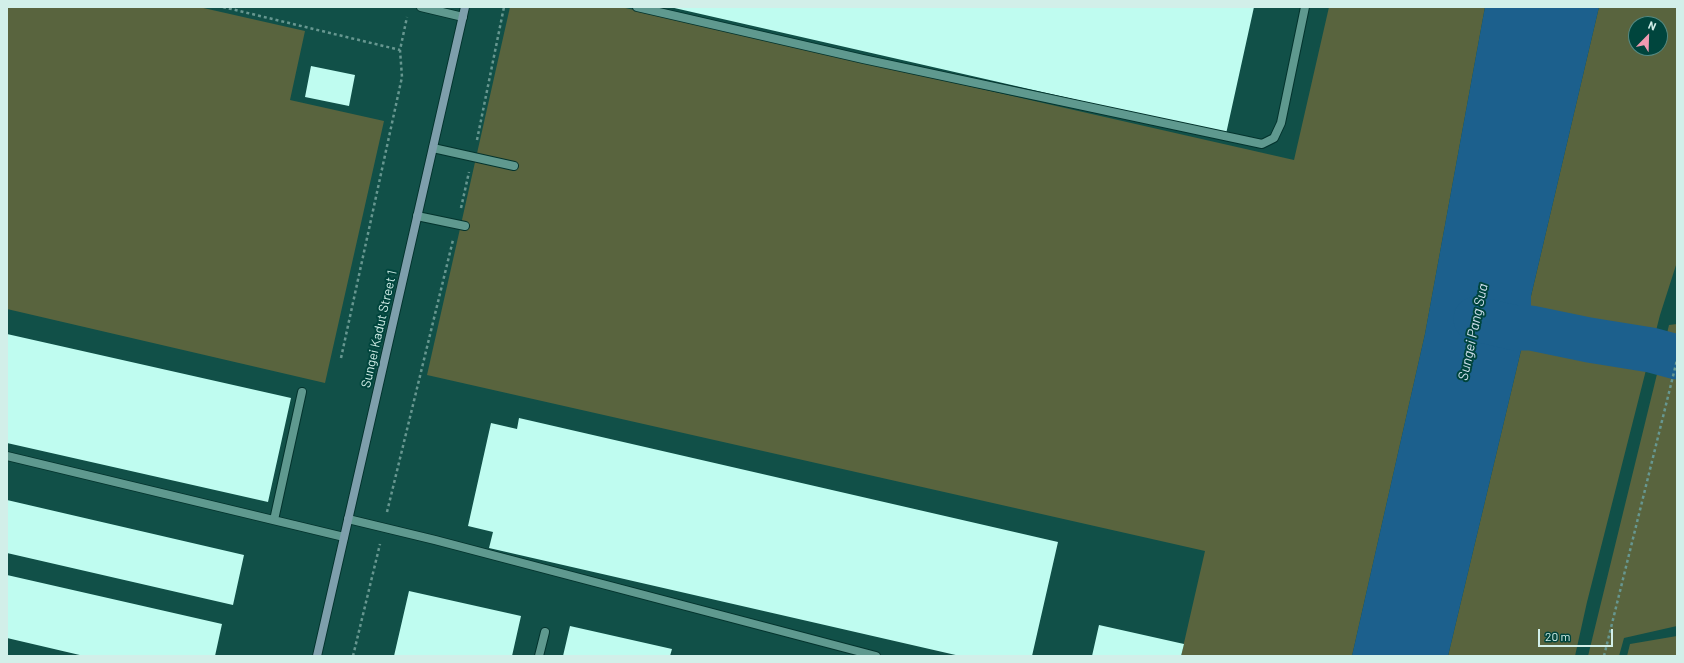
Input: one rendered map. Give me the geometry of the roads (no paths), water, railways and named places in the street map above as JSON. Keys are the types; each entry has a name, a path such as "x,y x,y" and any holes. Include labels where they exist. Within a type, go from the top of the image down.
{"street":[{"path":"421,7 463,17"},
{"name":"Sungei Kadut Street 1","path":"317,656 465,7"},
{"path":"637,7 863,59 1262,144 1274,138 1281,123 1305,7"},
{"path":"433,148 514,166"},
{"path":"417,216 461,225"},
{"path":"274,520 302,392"},
{"path":"7,456 344,537"},
{"path":"348,519 876,656"},
{"path":"539,656 545,632"}],"water":[{"name":"Sungei Pang Sua","path":"1485,7 1599,7 1531,296 1531,328 1523,342 1448,656 1352,656 1425,334"}],"waterway":[{"name":"Sungei Pang Sua","path":"1476,319 1516,328 1531,328 1589,340 1651,350 1677,357"}]}
